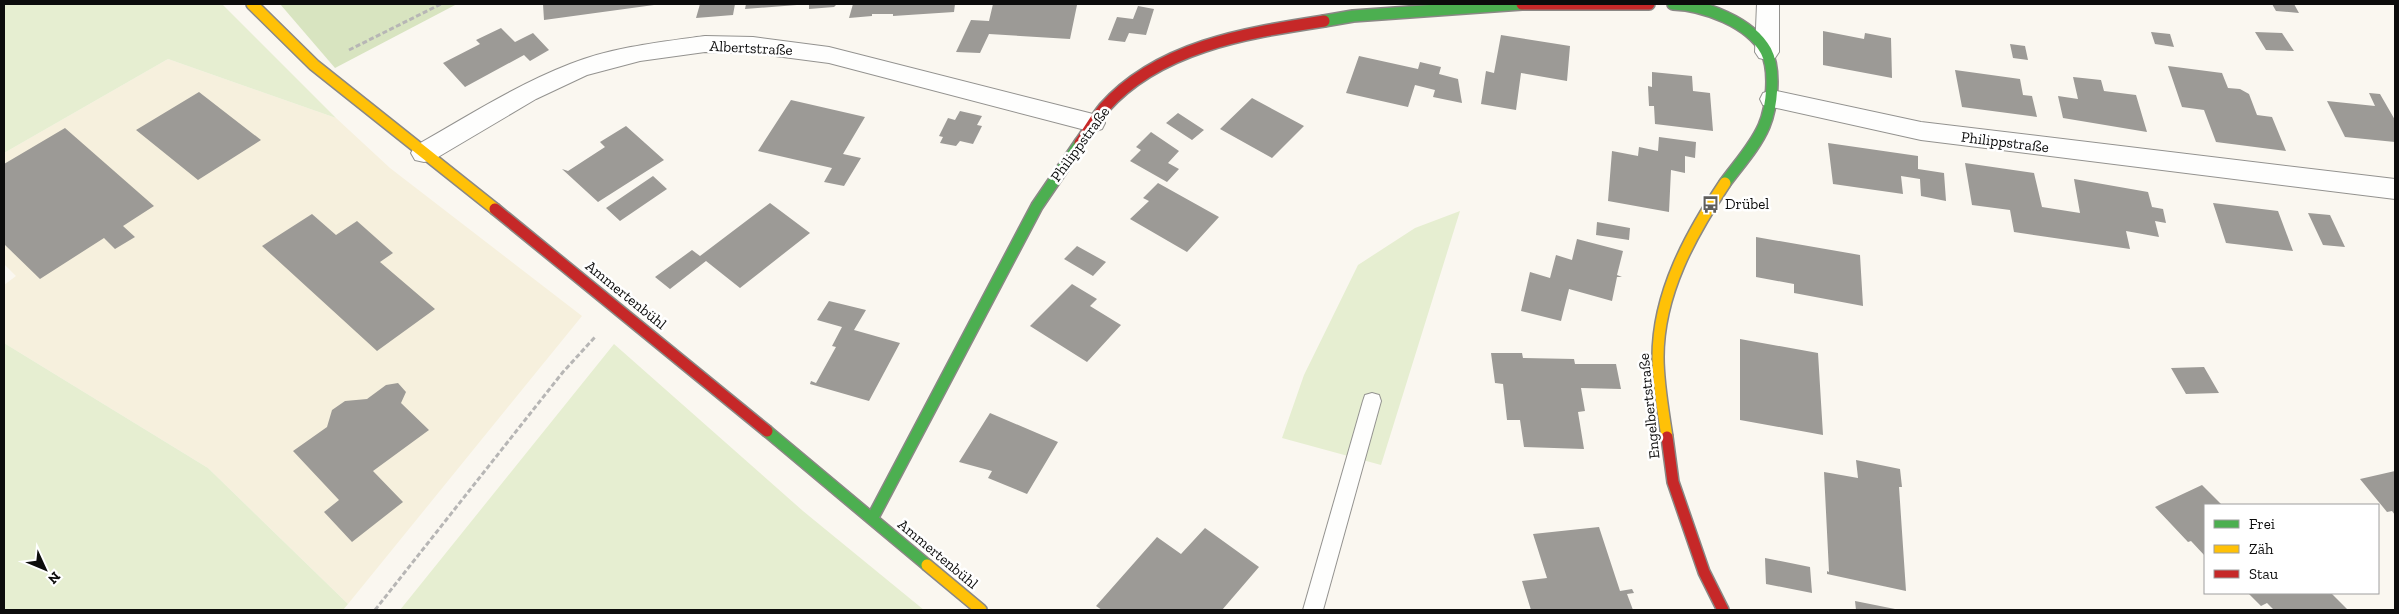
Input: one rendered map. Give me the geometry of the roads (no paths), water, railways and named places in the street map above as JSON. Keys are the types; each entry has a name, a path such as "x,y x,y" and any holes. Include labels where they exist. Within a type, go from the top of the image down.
{"street":[{"name":"Ammertenbühl","path":"252,4 314,65 620,309 981,610"},
{"name":"Philippstraße","path":"872,519 1037,206 1104,108 1152,69 1209,44 1352,16 1523,4 1648,4"},
{"path":"1673,4 1705,8 1734,20 1766,52"},
{"path":"1768,4 1766,52 1772,99"},
{"name":"Albertstraße","path":"424,153 527,93 580,70 640,52 705,44 753,45 829,55 1093,123"},
{"name":"Philippstraße","path":"1772,99 1921,131 2395,189"},
{"name":"Engelbertstraße","path":"1723,610 1704,572 1673,482 1658,378 1658,346 1666,296 1676,272 1711,204 1764,126 1772,99"}],"lane":[{"path":"1312,610 1372,401"}],"place":[{"name":"Drübel","path":"1711,204"}]}
